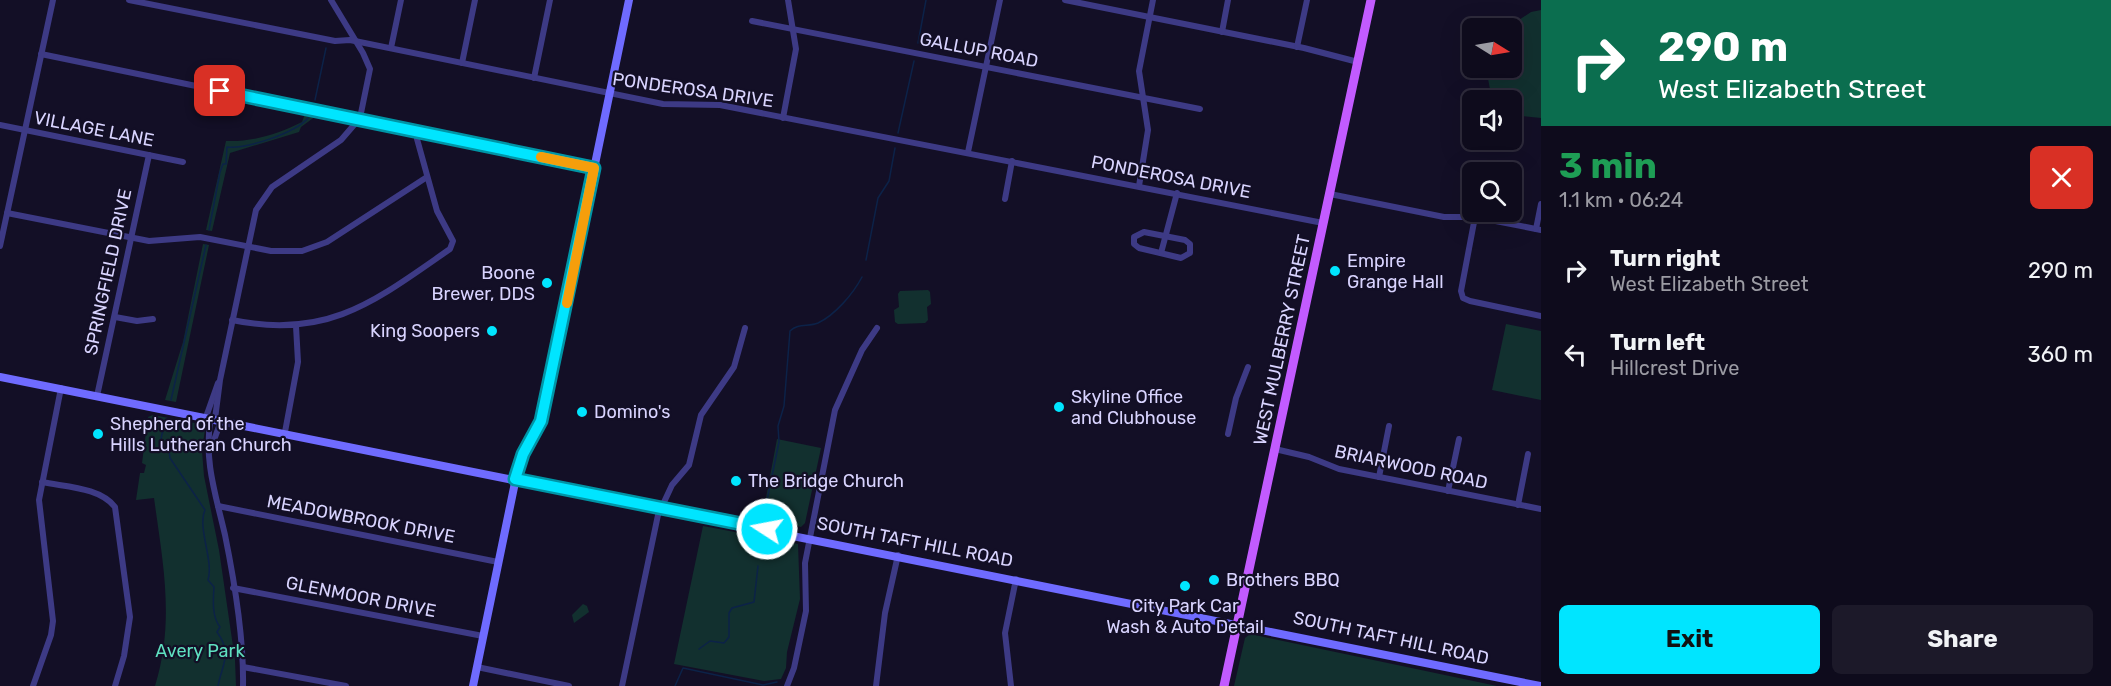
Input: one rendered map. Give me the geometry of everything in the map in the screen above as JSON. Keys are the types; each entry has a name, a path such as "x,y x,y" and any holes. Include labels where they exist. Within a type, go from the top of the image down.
{"main road":[{"path":"472,686 515,479 523,454 541,421 629,0"},
{"name":"WEST MULBERRY STREET","path":"1224,686 1371,0"},
{"name":"SOUTH TAFT HILL ROAD","path":"0,377 1237,623 1540,686"}],"street":[{"path":"0,246 53,0"},
{"name":"PONDEROSA DRIVE","path":"129,0 335,40 356,41 663,104 720,105 1323,223"},
{"path":"210,451 207,447 219,380 256,210 272,187 341,140 360,118 370,69 331,0"},
{"path":"391,48 401,0"},
{"path":"462,63 475,0"},
{"path":"534,78 550,0"},
{"path":"783,118 796,55 788,0"},
{"path":"968,152 1000,0"},
{"path":"1065,0 1297,46 1358,62"},
{"path":"1139,186 1148,137 1139,71 1153,0"},
{"path":"1222,32 1228,0"},
{"path":"1297,46 1307,0"},
{"name":"GALLUP ROAD","path":"752,21 1200,109"},
{"path":"41,54 594,168"},
{"name":"VILLAGE LANE","path":"0,125 183,162"},
{"path":"232,320 270,327 296,326 340,316 369,303 450,249 453,240 437,211 417,140 418,132"},
{"name":"SPRINGFIELD DRIVE","path":"97,396 148,155"},
{"path":"1005,199 1012,161"},
{"path":"0,207 8,211 162,242 200,237 288,252 318,246 427,177"},
{"path":"1161,253 1177,193"},
{"path":"1330,194 1444,218 1462,217"},
{"path":"1502,222 1539,229 1541,204"},
{"path":"1474,222 1462,296 1470,301 1541,316"},
{"path":"1140,232 1164,236 1187,241 1191,251 1183,258 1161,253 1139,248 1134,240 1140,232"},
{"path":"115,317 137,321 153,319"},
{"path":"285,432 298,362 296,326"},
{"path":"622,686 658,515 672,485 689,465 704,409 734,367 745,328"},
{"path":"787,686 794,668 806,611 805,562 838,400 869,336 878,328"},
{"path":"1228,434 1236,398 1248,367"},
{"path":"33,686 51,635 53,621 39,511 42,482 61,388"},
{"path":"213,419 210,451 213,489 233,588 243,667 243,686"},
{"path":"1379,477 1389,426"},
{"path":"1448,491 1459,439"},
{"name":"BRIARWOOD ROAD","path":"1275,449 1301,454 1339,469 1541,509"},
{"path":"1518,505 1528,454"},
{"path":"42,482 96,493 108,499 114,507 130,617 124,656 115,686"},
{"name":"MEADOWBROOK DRIVE","path":"218,506 498,562"},
{"path":"876,686 885,613 898,555"},
{"path":"1011,686 1005,633 1016,579"},
{"name":"GLENMOOR DRIVE","path":"233,588 483,636"},
{"path":"243,667 346,686"},
{"path":"477,667 569,686"}],"green space":[{"path":"1541,10 1541,118 1522,116 1522,90 1490,90 1488,78 1522,78 1522,18 1531,12"},
{"path":"305,114 316,116 301,127 299,132 230,153 212,231 206,230 226,141 256,139 275,134 302,122"},
{"path":"203,244 209,245 176,402 165,400 183,342"},
{"path":"928,290 931,304 927,307 928,320 925,323 898,324 895,322 894,310 899,307 898,294 900,291"},
{"path":"1506,324 1541,331 1541,400 1492,390"},
{"name":"Avery Park","path":"153,415 200,424 205,429 202,451 204,476 219,550 235,660 236,686 155,686 165,638 164,569 154,498 136,500 140,473 144,473 146,465 142,463 148,417"},
{"path":"777,439 821,448 805,523 801,527 762,519"},
{"path":"703,526 798,544 800,599 787,652 786,668 781,679 764,681 674,664"},
{"path":"583,604 587,606 589,612 574,623 572,615"},
{"path":"1250,634 1497,686 1234,686 1245,638"}],"waterway":[{"path":"918,43 926,0"},
{"path":"315,100 326,48"},
{"path":"898,133 914,61"},
{"path":"209,230 220,172 223,164 226,164 227,147 270,139 293,129 308,118"},
{"path":"866,260 878,198 889,181 895,148"},
{"path":"171,400 206,245"},
{"path":"764,515 779,442 778,426 784,406 790,331 796,327 818,323 831,315 849,297 862,277"},
{"path":"167,419 161,437 162,445 169,451 170,458 205,510 203,525 209,563 208,580 214,587 214,614 220,627 217,632 222,640 225,653 218,686"},
{"path":"759,556 761,548"},
{"path":"699,649 710,641 724,643 729,637 729,613 732,608 754,602 758,566"},
{"path":"675,686 683,668 763,685 777,682"}],"slow traffic":[{"path":"541,157 594,168 567,303"}],"place":[{"name":"Empire Grange Hall","path":"1335,271"},
{"name":"Boone Brewer, DDS","path":"547,283"},
{"name":"King Soopers","path":"492,331"},
{"name":"Skyline Office and Clubhouse","path":"1059,407"},
{"name":"Domino's","path":"582,412"},
{"name":"Shepherd of the Hills Lutheran Church","path":"98,434"},
{"name":"The Bridge Church","path":"736,481"},
{"name":"Brothers BBQ","path":"1214,580"},
{"name":"City Park Car Wash & Auto Detail","path":"1185,586"}],"route":[{"path":"220,91 594,168 541,421 520,460 515,479 767,529"}]}
